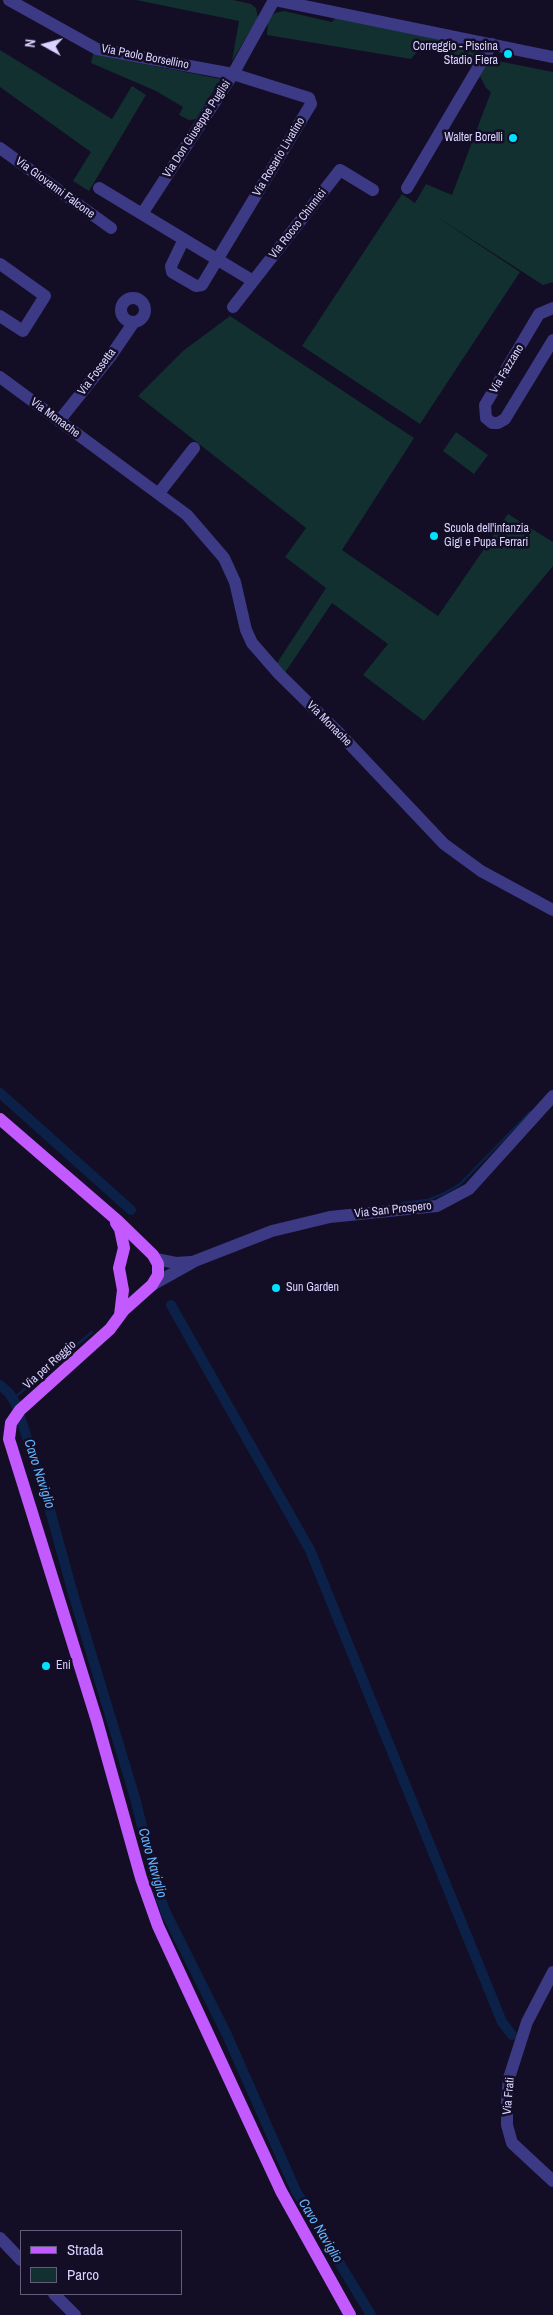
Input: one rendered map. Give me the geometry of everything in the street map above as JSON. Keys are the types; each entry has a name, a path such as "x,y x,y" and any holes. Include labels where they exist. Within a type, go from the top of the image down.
{"main road":[{"path":"0,1119 110,1215 152,1255 158,1264 158,1275 149,1287 129,1287 122,1279"},
{"path":"110,1215 120,1229 123,1240 123,1258 119,1268 123,1297 119,1317"},
{"path":"123,1258 138,1250 152,1255"},
{"name":"Via per Reggio","path":"4,1441 11,1423 25,1405 110,1329 119,1317 149,1287"},
{"path":"4,1441 94,1711 142,1878 158,1926 280,2191 350,2315"}],"street":[{"name":"Via Paolo Borsellino","path":"9,0 97,49 233,74"},
{"name":"Via Don Giuseppe Puglisi","path":"142,214 233,74 274,0"},
{"path":"274,0 553,57"},
{"path":"407,188 492,44"},
{"name":"Via Rosario Livatino","path":"218,259 311,104 309,98 233,74"},
{"name":"Via Giovanni Falcone","path":"0,148 111,228"},
{"name":"Via Rocco Chinnici","path":"233,307 340,170 373,190"},
{"path":"100,188 253,281"},
{"path":"184,239 170,266 172,272 196,286 202,285 218,259"},
{"path":"0,264 45,296 23,331 0,316"},
{"name":"Via Fazzano","path":"553,308 539,314 485,405 486,418 492,423 498,423 505,419 553,340"},
{"name":"Via Fossetta","path":"59,421 110,357 134,322"},
{"name":"Via Monache","path":"0,378 159,493 187,516 224,558 235,582 246,630 252,643 280,674 340,734 444,844 481,871 553,910"},
{"path":"159,493 194,448"},
{"name":"Via San Prospero","path":"149,1287 195,1261 272,1231 330,1217 437,1206 469,1189 553,1096"},
{"name":"Via San Prospero","path":"152,1255 176,1263 195,1261"},
{"name":"Via Frati","path":"553,1972 527,2022 509,2078 506,2101 507,2124 512,2143 553,2181"},
{"path":"0,2238 20,2259"},
{"path":"55,2295 75,2315"}],"green space":[{"path":"136,0 233,0 251,4 256,8 258,18 232,61 239,21"},
{"path":"284,11 332,22 335,18 475,47 480,53 475,64 468,57 431,51 418,51 411,59 267,35 268,19 275,13"},
{"path":"0,50 112,119 132,86 146,95 89,191 73,181 91,152 0,87"},
{"path":"93,54 221,79 196,119 189,120 179,115 183,107 156,91 91,63"},
{"path":"488,59 553,72 553,282 543,285 434,215 520,272 420,424 302,346 402,194 415,203 426,184 452,195 491,92 486,88 479,74"},
{"path":"230,316 414,438 342,550 438,616 508,514 553,542 553,566 424,721 363,675 388,644 332,603 284,674 275,666 326,588 285,557 306,528 138,396 183,351"},
{"path":"456,432 488,455 474,474 443,451"}],"waterway":[{"path":"0,1093 131,1210"},
{"path":"403,1203 428,1200 460,1184 530,1112"},
{"path":"171,1305 310,1550 502,2022 512,2035"},
{"path":"13,1399 92,1332"},
{"name":"Cavo Naviglio","path":"0,1385 9,1393 16,1404 48,1503 72,1590 135,1798 159,1894 166,1913 227,2035 296,2191 371,2315"}],"place":[{"name":"Correggio - Piscina Stadio Fiera","path":"508,54"},
{"name":"Walter Borelli","path":"513,138"},
{"name":"Scuola dell'infanzia Gigi e Pupa Ferrari","path":"434,536"},
{"name":"Sun Garden","path":"276,1288"},
{"name":"Eni","path":"46,1666"}]}
